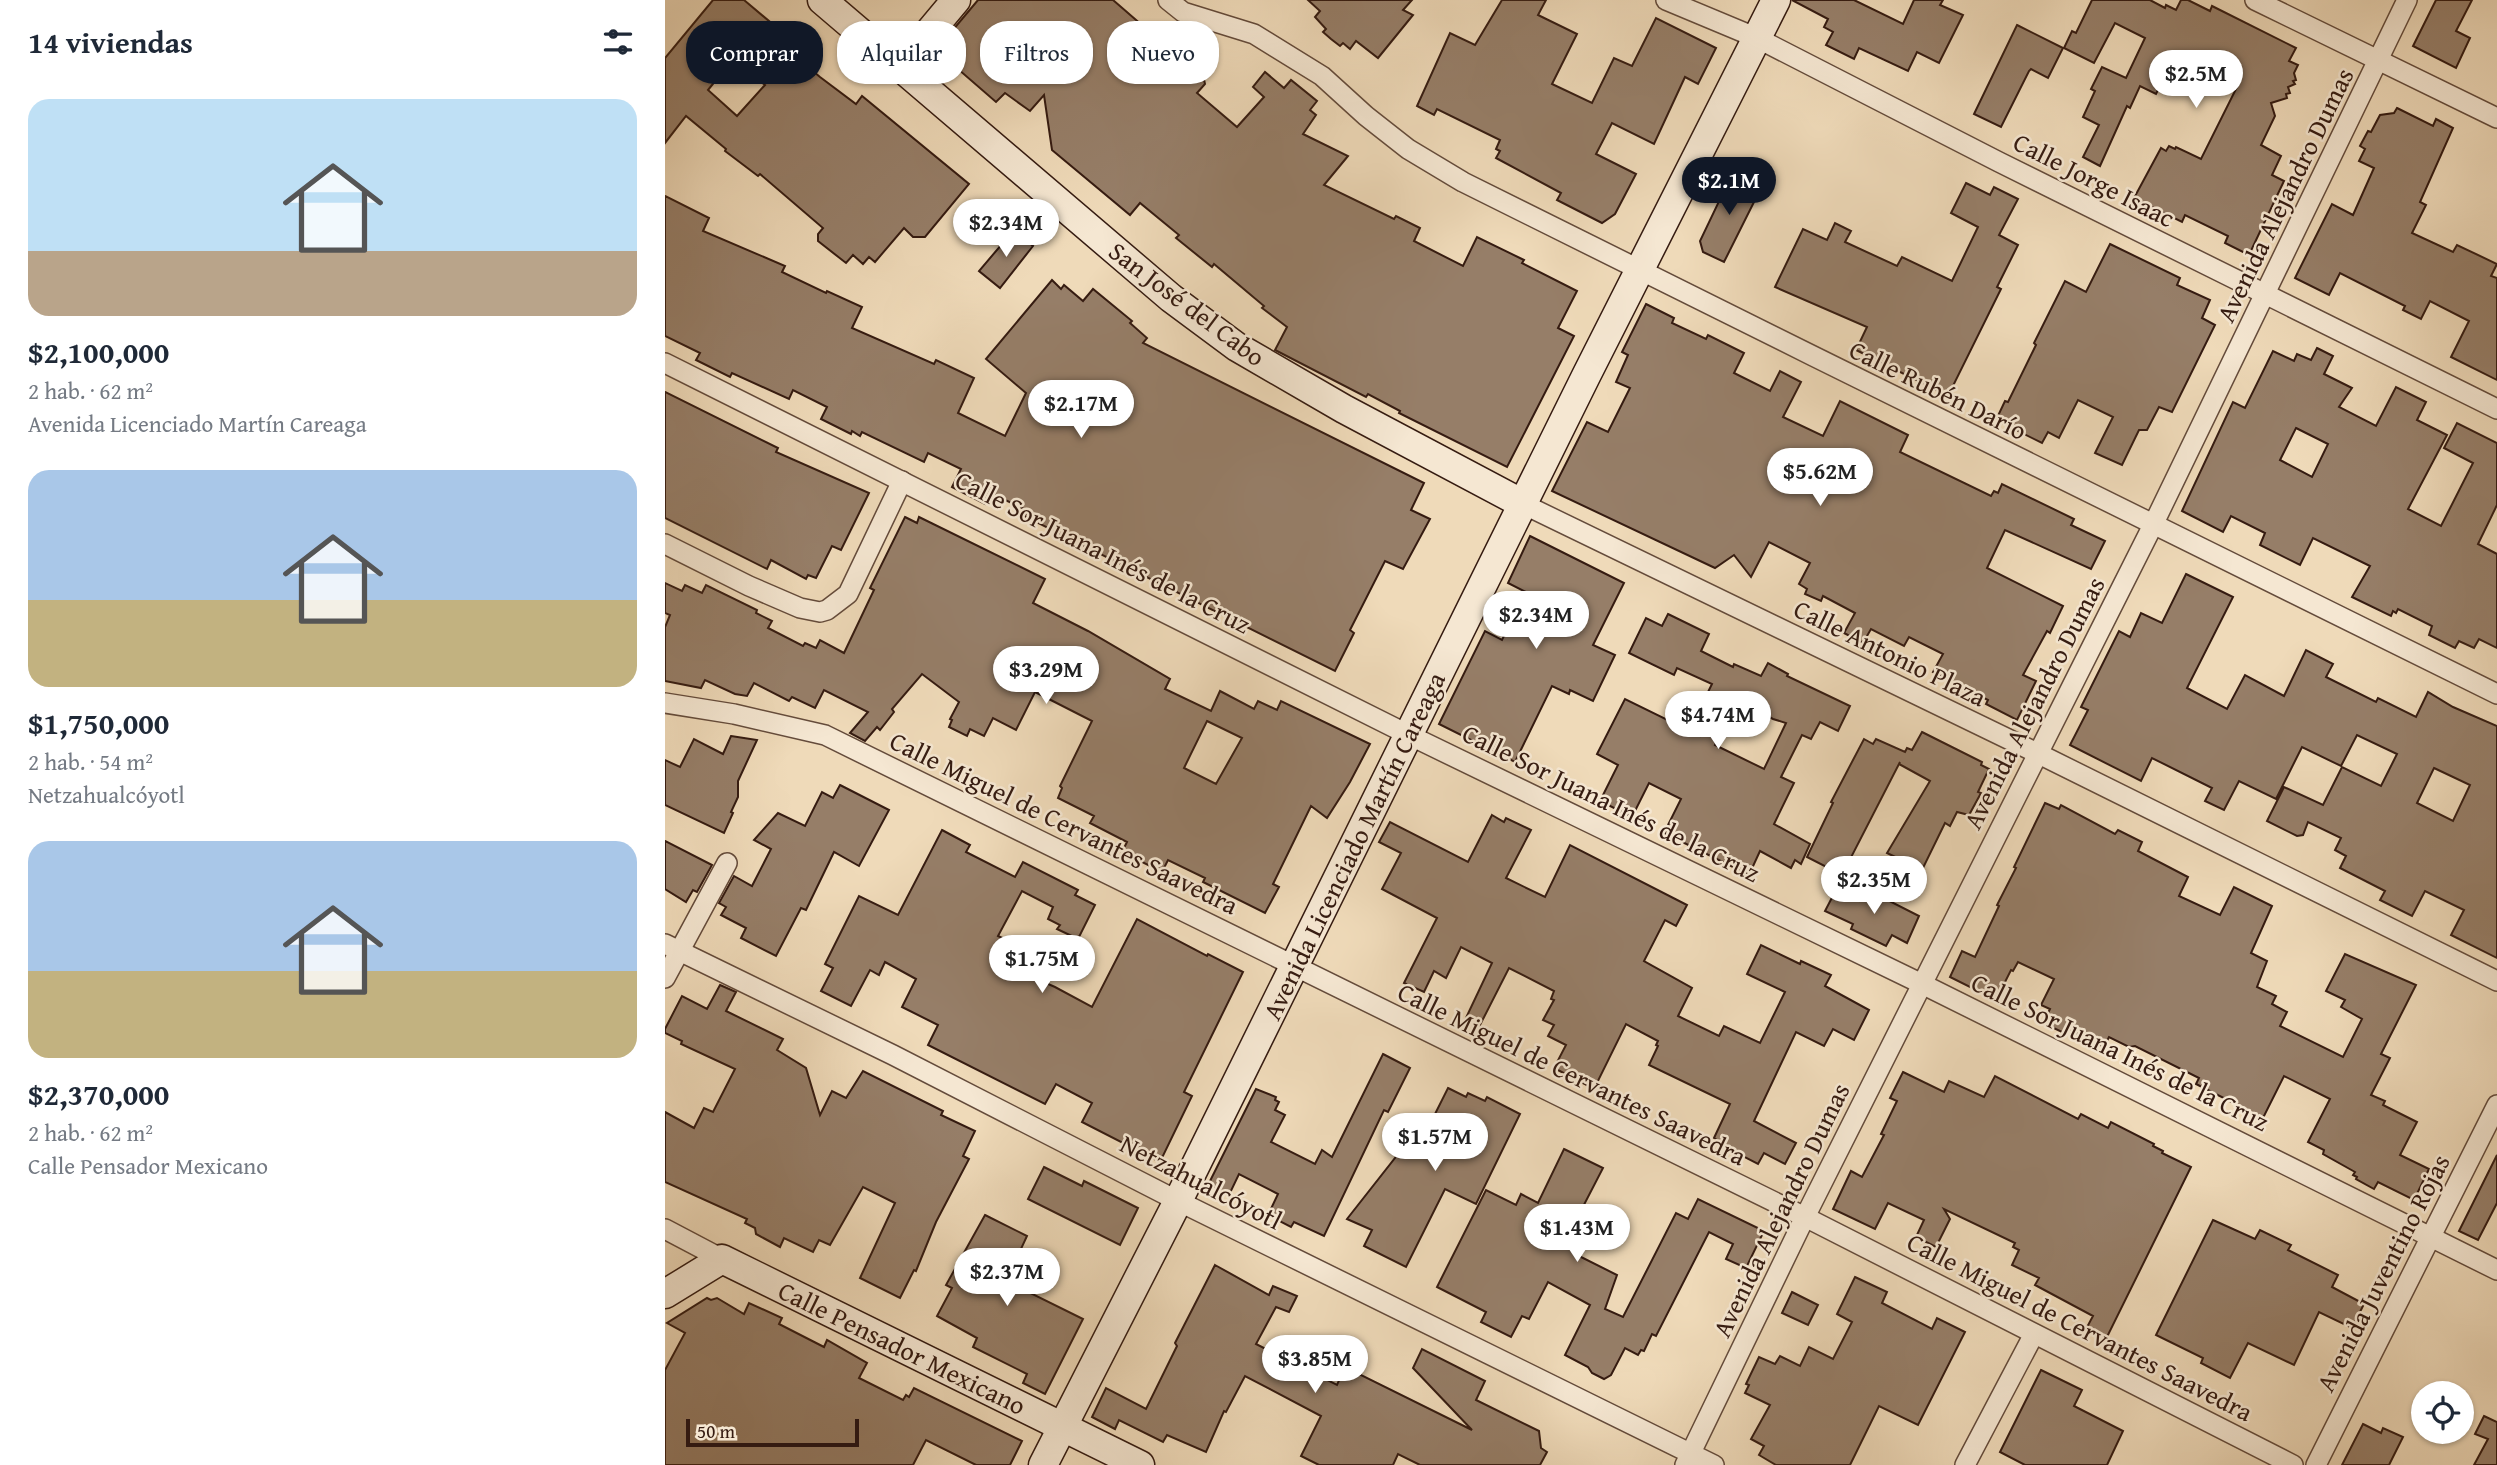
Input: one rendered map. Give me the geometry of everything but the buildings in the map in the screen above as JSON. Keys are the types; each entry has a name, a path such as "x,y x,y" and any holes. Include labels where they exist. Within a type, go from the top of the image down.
{"street":[{"name":"San José del Cabo","path":"822,0 846,21"},
{"path":"938,21 956,0"},
{"name":"Calle Rubén Darío","path":"1168,0 1183,12 1254,34 1322,76 1408,149 1463,182 1957,429 2154,523 2497,694"},
{"name":"Calle Jorge Isaac","path":"1666,0 1757,38 2497,409"},
{"name":"Avenida Licenciado Martín Careaga","path":"1043,1465 1178,1201 1639,270 1776,0"},
{"path":"2255,0 2497,118"},
{"name":"Avenida Alejandro Dumas","path":"1688,1459 1805,1217 2154,523 2407,0"},
{"name":"San José del Cabo","path":"920,84 1171,298 1237,347 1344,409 1523,503"},
{"name":"Calle Sor Juana Inés de la Cruz","path":"665,363 1409,735 1922,984 2497,1270"},
{"path":"665,544 749,586 800,608 820,612 827,610 848,594 902,481"},
{"name":"Calle Antonio Plaza","path":"1523,503 2497,981"},
{"name":"Calle Miguel de Cervantes Saavedra","path":"665,703 734,713 825,735 1805,1217 2293,1465"},
{"path":"665,978 673,947 727,863"},
{"name":"Netzahualcóyotl","path":"673,947 881,1049 1688,1459 1714,1465"},
{"name":"Avenida Juventino Rojas","path":"2316,1465 2497,1105"},
{"name":"Calle Pensador Mexicano","path":"665,1229 1140,1465"},
{"path":"665,1294 722,1259"},
{"path":"1965,1465 2034,1334"}]}
